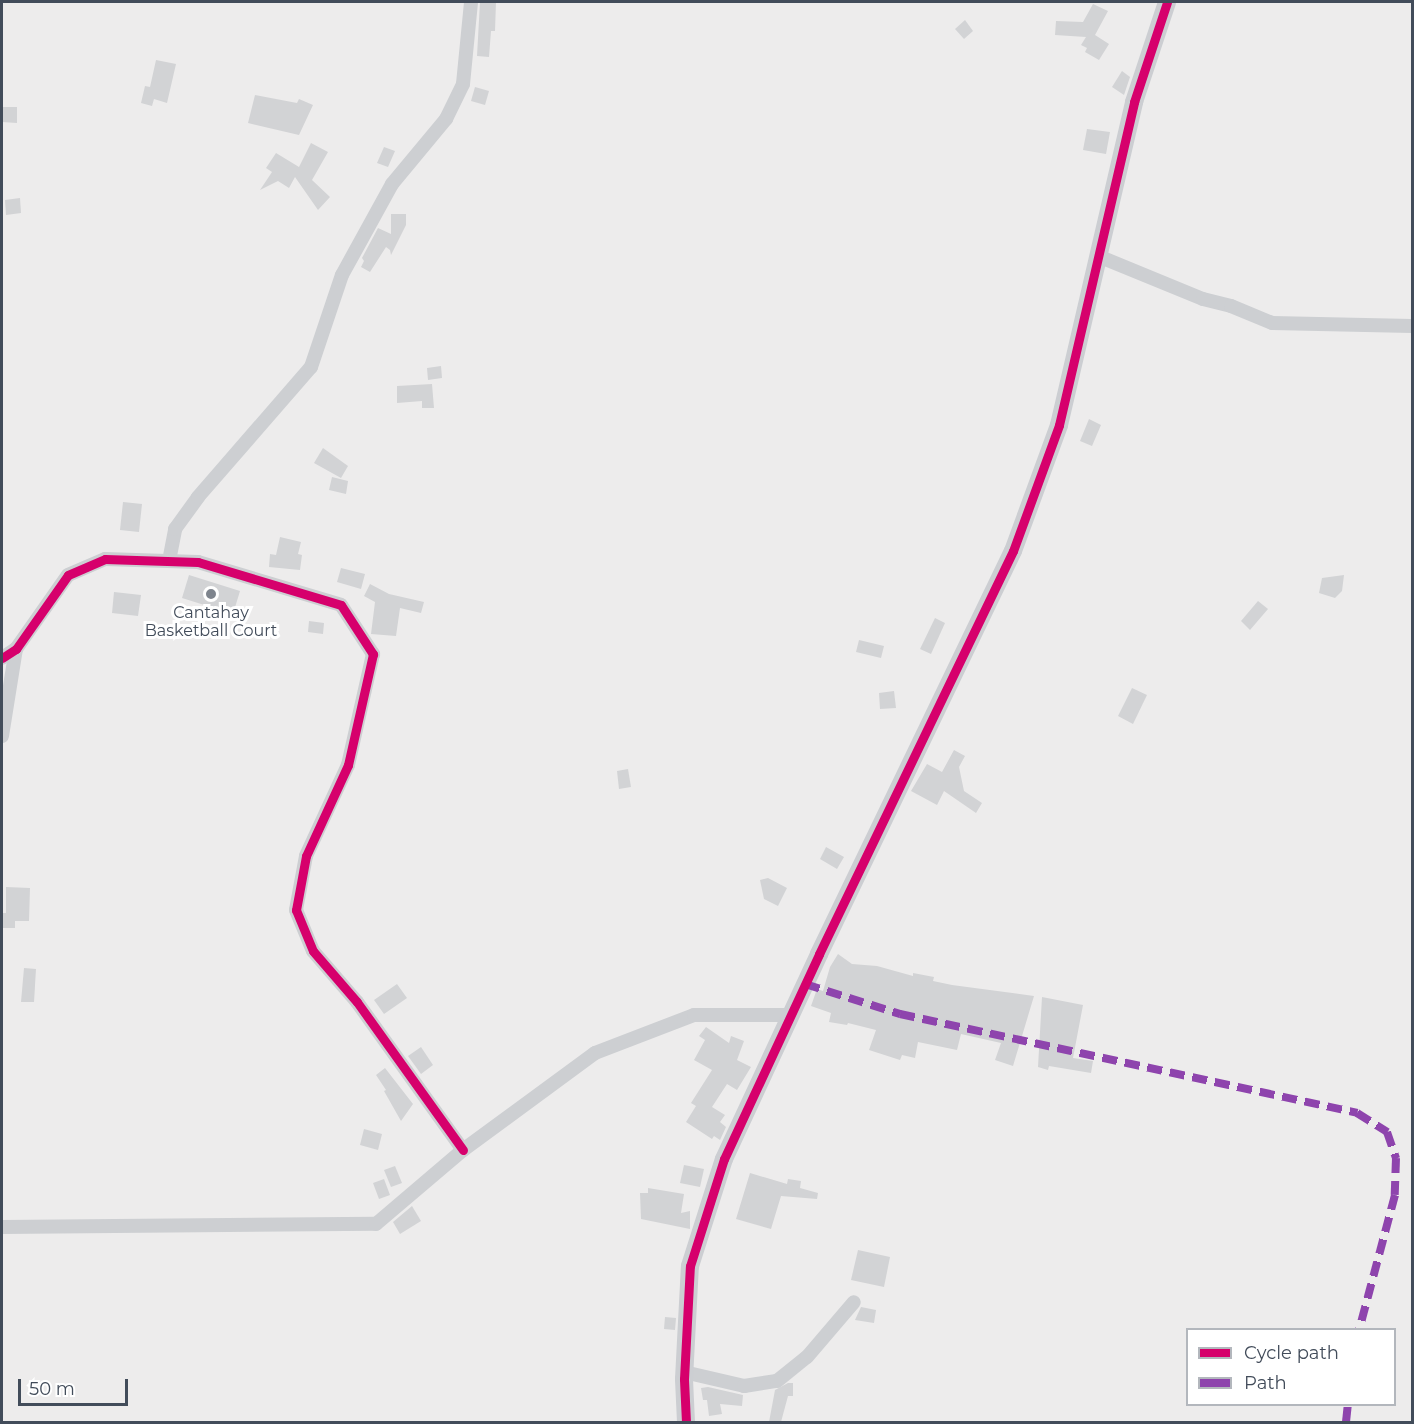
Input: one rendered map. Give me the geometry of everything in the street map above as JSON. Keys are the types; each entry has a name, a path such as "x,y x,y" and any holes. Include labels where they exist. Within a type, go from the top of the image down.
{"street":[{"path":"169,561 175,529 198,497 311,367 342,275 392,184 446,119 463,84 471,2"},
{"path":"686,1422 684,1372 690,1266 724,1159 790,1015 1013,551 1059,425 1134,102 1167,2"},
{"path":"1098,256 1203,299 1231,306 1272,322 1413,326"},
{"path":"2,658 16,649 68,575 105,559 198,562 341,605 373,654 348,765 306,856 296,910 313,951 357,1002 463,1150"},
{"path":"2,736 16,649"},
{"path":"2,1227 376,1224 463,1150 595,1053 694,1015 790,1015"},
{"path":"684,1372 744,1386 777,1380 807,1357 854,1302"}],"building":[{"path":"480,2 496,2 495,31 491,31 489,57 477,56"},
{"path":"1093,4 1108,11 1095,35 1109,44 1099,60 1085,52 1087,48 1081,45 1086,37 1055,35 1056,21 1083,22"},
{"path":"965,20 973,31 964,39 955,29"},
{"path":"156,60 176,64 167,103 154,99 152,106 141,103 145,86 150,87"},
{"path":"1122,71 1130,77 1124,95 1112,87"},
{"path":"475,87 489,91 485,105 471,101"},
{"path":"255,95 297,103 299,99 313,105 299,135 248,123"},
{"path":"2,107 17,107 17,123 2,122"},
{"path":"1087,129 1110,132 1106,154 1083,150"},
{"path":"311,143 328,152 312,180 330,197 318,210 295,177 289,188 278,181 260,190 272,172 266,168 276,153 299,167"},
{"path":"384,147 395,151 388,167 377,163"},
{"path":"20,198 21,213 6,215 5,200"},
{"path":"391,214 406,214 406,225 391,255 390,250 386,247 370,272 361,267 364,261 362,258 378,228 391,234"},
{"path":"441,366 442,378 428,380 427,368"},
{"path":"432,384 434,408 422,408 422,401 397,403 397,386"},
{"path":"1089,419 1101,425 1092,446 1080,441"},
{"path":"323,448 348,466 341,478 314,463"},
{"path":"332,477 348,481 346,494 329,490"},
{"path":"123,502 142,504 139,532 120,530"},
{"path":"280,537 301,542 298,554 302,555 300,570 269,567 270,554 276,555"},
{"path":"341,568 365,574 361,589 337,582"},
{"name":"Cantahay Basketball Court","path":"189,575 240,591 233,614 182,598"},
{"path":"1344,575 1342,591 1335,598 1319,593 1322,578"},
{"path":"370,584 389,594 424,602 421,613 400,608 396,636 371,634 375,602 364,596"},
{"path":"114,592 141,595 138,616 112,613"},
{"path":"1258,601 1268,609 1250,630 1241,621"},
{"path":"935,618 945,623 931,654 920,649"},
{"path":"309,621 324,623 323,634 308,632"},
{"path":"859,640 884,646 881,658 856,652"},
{"path":"1132,688 1147,695 1133,724 1118,716"},
{"path":"894,691 896,708 880,709 879,693"},
{"path":"954,750 965,756 959,767 964,791 982,803 976,813 944,791 937,805 911,791 927,764 942,772"},
{"path":"628,769 631,787 619,789 617,771"},
{"path":"826,847 844,857 837,869 820,859"},
{"path":"768,878 787,888 778,906 764,899 760,880"},
{"path":"6,887 30,888 29,921 15,921 15,928 2,928 2,913 6,913"},
{"path":"838,954 852,964 877,966 913,976 913,973 934,977 933,981 952,985 1034,996 1013,1066 995,1060 1001,1043 961,1034 957,1050 918,1042 915,1058 902,1055 900,1060 869,1050 876,1030 848,1023 847,1025 829,1022 831,1013 811,1006 817,989 823,991 830,967"},
{"path":"24,968 36,969 34,1002 21,1002"},
{"path":"397,984 407,998 384,1014 374,1000"},
{"path":"1042,997 1083,1005 1073,1058 1093,1061 1091,1073 1049,1066 1048,1070 1038,1067"},
{"path":"706,1027 729,1043 731,1036 744,1041 737,1060 751,1067 737,1090 727,1084 712,1107 725,1115 720,1122 726,1127 720,1140 714,1136 712,1139 686,1122 696,1106 691,1103 712,1070 694,1060 705,1040 699,1036"},
{"path":"421,1047 433,1065 421,1074 408,1056"},
{"path":"385,1068 413,1104 401,1121 376,1075"},
{"path":"364,1129 382,1134 378,1150 360,1145"},
{"path":"684,1165 704,1169 700,1187 680,1183"},
{"path":"395,1166 402,1183 391,1187 384,1170"},
{"path":"750,1173 787,1184 788,1179 801,1181 800,1188 818,1193 817,1199 781,1196 771,1229 736,1219"},
{"path":"384,1179 390,1195 379,1199 373,1183"},
{"path":"648,1188 684,1194 681,1213 690,1211 690,1229 641,1219 640,1193 648,1193"},
{"path":"412,1206 421,1221 400,1234 393,1222"},
{"path":"858,1250 890,1257 884,1287 851,1280"},
{"path":"861,1307 876,1310 874,1323 855,1320"},
{"path":"665,1317 676,1318 675,1330 664,1329"},
{"path":"788,1383 793,1383 793,1396 788,1396 781,1422 769,1422 775,1390"},
{"path":"708,1387 743,1395 742,1406 720,1404 722,1414 709,1416 707,1400 703,1400 701,1388"}],"marked path":[{"path":"805,984 900,1014 1357,1113 1387,1132 1396,1158 1395,1195 1360,1328"},
{"path":"1346,1422 1348,1406"}],"cycle path":[{"path":"686,1422 684,1379 690,1266 724,1159 819,954 1013,551 1059,425 1134,102 1167,2"},
{"path":"2,658 16,649 68,575 105,559 198,562 341,605 373,654 348,765 306,856 296,910 313,951 357,1002 463,1150"}],"place":[{"name":"Cantahay Basketball Court","path":"211,594"}]}
